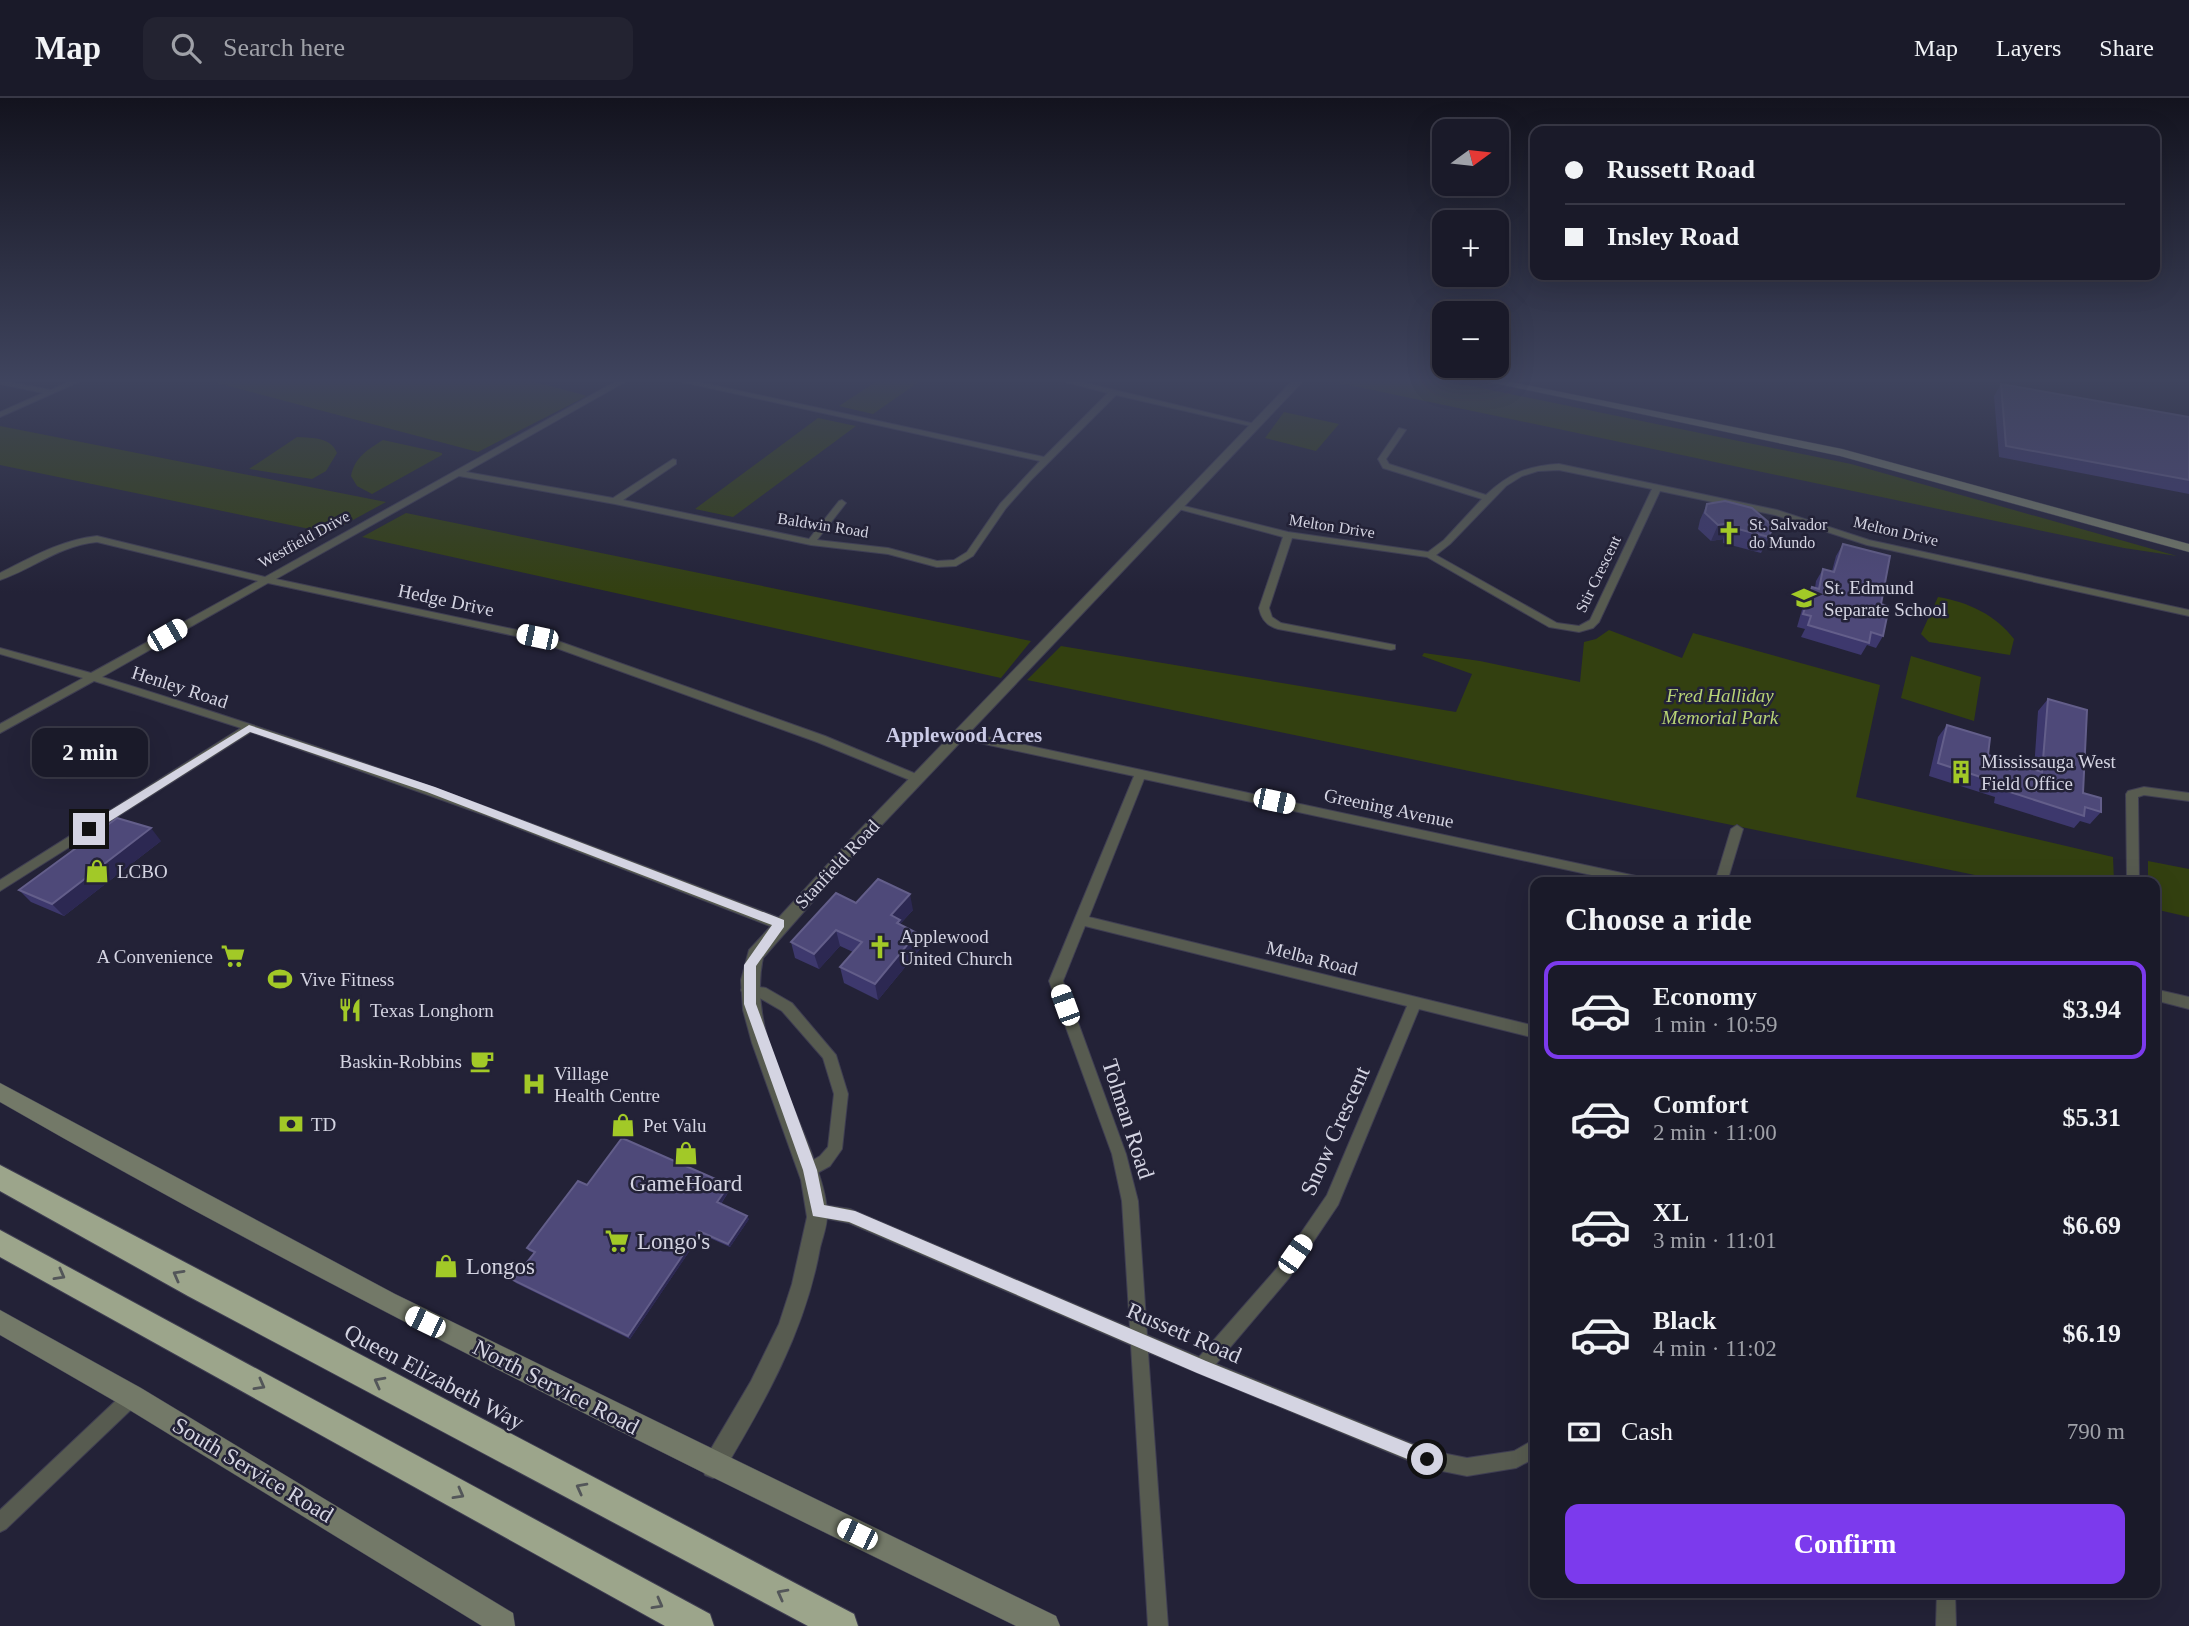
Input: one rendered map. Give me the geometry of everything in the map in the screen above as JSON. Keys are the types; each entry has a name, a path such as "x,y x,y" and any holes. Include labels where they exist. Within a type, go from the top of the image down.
{"highway":[{"name":"Queen Elizabeth Way","path":"0,1177 198,1286 842,1626"},
{"path":"0,1243 698,1626"}],"main road":[{"path":"1825,450 2189,548"},
{"path":"1867,450 2189,537"},
{"name":"North Service Road","path":"0,1092 291,1254 713,1467 1046,1626"},
{"name":"South Service Road","path":"0,1322 132,1397 501,1624"}],"street":[{"name":"Westfield Drive","path":"0,729 263,579 497,450"},
{"path":"1001,450 1046,460"},
{"name":"Baldwin Road","path":"456,473 615,501 811,541 888,551 937,564 956,563 970,554 1003,506 1056,450"},
{"name":"Stanfield Road","path":"713,1467 781,1342 797,1306 818,1211 810,1170 754,1021 748,989 749,971 755,955 780,924 1231,450"},
{"path":"1388,450 1383,457 1386,466 1490,499"},
{"path":"615,501 673,462"},
{"name":"Melton Drive","path":"1176,507 1288,535 1430,555 1450,541 1513,474 1535,466 1559,467 1777,513 1867,542 2189,613"},
{"name":"Stir Crescent","path":"1430,555 1553,625 1571,630 1583,629 1594,622 1657,486"},
{"path":"811,541 842,503"},
{"path":"1288,535 1264,608 1270,622 1278,626 1391,647"},
{"name":"Hedge Drive","path":"0,578 61,546 80,540 97,539 263,579 537,637 821,739 917,779"},
{"name":"Henley Road","path":"0,651 94,677 431,790 780,924"},
{"path":"0,886 249,728"},
{"name":"Greening Avenue","path":"960,735 1623,877"},
{"name":"Tolman Road","path":"1141,773 1056,981 1119,1154 1130,1201 1158,1626"},
{"path":"2133,877 2130,799 2136,791 2189,797"},
{"path":"1723,877 1737,829"},
{"name":"Melba Road","path":"1081,920 1530,1031"},
{"path":"748,989 761,992 787,1007 829,1055 841,1094 835,1149 825,1161 810,1170"},
{"path":"2160,996 2189,1003"},
{"name":"Snow Crescent","path":"1202,1367 1283,1273 1334,1200 1415,1003"},
{"name":"Russett Road","path":"818,1211 850,1216 1202,1367 1449,1465 1495,1464 1516,1459 1530,1451"},
{"path":"0,1523 132,1397"},
{"path":"1946,1626 1947,1598"}],"green space":[{"path":"0,450 123,450 386,502 329,533 0,465"},
{"path":"277,450 335,450 337,453 326,471 312,479 249,469"},
{"path":"430,450 442,455 372,494 357,486 351,476 359,459 367,451"},
{"path":"774,450 823,450 733,517 695,509"},
{"path":"1659,450 1784,450 1851,464 2177,556 2124,548"},
{"path":"406,513 1031,641 1001,678 362,537"},
{"path":"1938,597 1970,606 1999,623 2014,639 2010,655 1929,642 1921,634"},
{"name":"Fred Halliday Memorial Park","path":"1609,630 1682,658 1693,633 1880,685 1856,797 2113,857 2114,877 1985,877 1027,680 1061,646 1456,712 1472,674 1422,656 1424,653 1480,661 1580,682 1584,642 1596,639"},
{"path":"1911,656 1981,677 1974,721 1901,698"},
{"path":"2148,861 2189,869 2189,917 2160,910 2160,877 2148,877"}],"building":[{"path":"2029,450 2189,450 2189,480"},
{"path":"1725,501 1752,508 1773,526 1769,537 1730,527 1730,523 1718,525 1705,513 1707,504"},
{"path":"1843,544 1890,556 1881,604 1889,607 1883,636 1871,632 1869,643 1808,625 1811,616 1803,614 1812,587 1819,589 1823,569 1834,572"},
{"name":"Mississauga West Field Office","path":"2048,699 2087,710 2083,793 2101,798 2101,812 2085,807 2084,816 2004,790 2005,785 1938,763 1947,725 1990,738 1988,755 2042,772"},
{"path":"117,818 151,828 52,904 19,890"},
{"name":"Applewood United Church","path":"878,879 910,894 891,915 900,920 897,923 917,933 875,984 840,967 862,942 836,930 814,954 791,942 836,893 856,903"},
{"name":"Longo's","path":"622,1138 729,1185 717,1202 747,1216 728,1244 699,1231 628,1336 513,1280 535,1252 527,1248 578,1181 587,1185"}],"place":[{"name":"St. Salvador do Mundo","path":"1729,533"},
{"name":"St. Edmund Separate School","path":"1804,598"},
{"name":"Mississauga West Field Office","path":"1961,772"},
{"name":"LCBO","path":"97,871"},
{"name":"Applewood United Church","path":"880,947"},
{"name":"A Convenience","path":"233,956"},
{"name":"Vive Fitness","path":"280,979"},
{"name":"Texas Longhorn","path":"350,1010"},
{"name":"Baskin-Robbins","path":"482,1061"},
{"name":"Village Health Centre","path":"534,1084"},
{"name":"TD","path":"291,1124"},
{"name":"Pet Valu","path":"623,1125"},
{"name":"GameHoard","path":"686,1153"},
{"name":"Longo's","path":"617,1241"},
{"name":"Longos","path":"446,1266"}],"district":[{"name":"Applewood Acres","path":"964,735"}],"route":[{"path":"89,829 249,728 431,790 780,924 764,942 750,965 748,989 754,1021 810,1170 818,1211 850,1216 1202,1367 1427,1459"}]}
